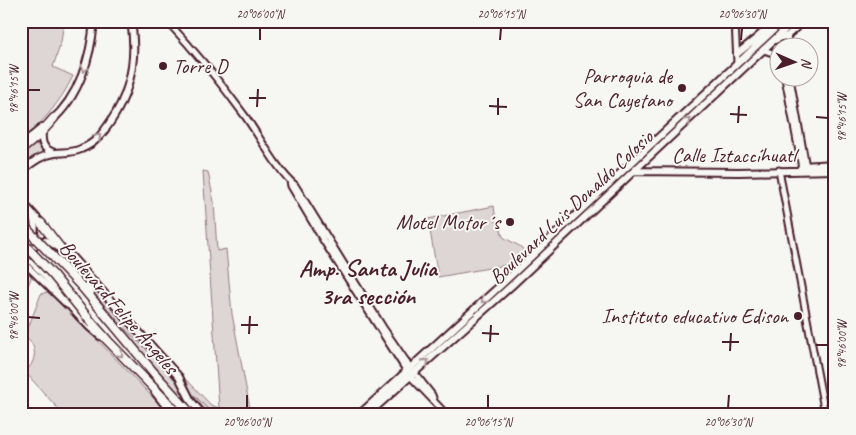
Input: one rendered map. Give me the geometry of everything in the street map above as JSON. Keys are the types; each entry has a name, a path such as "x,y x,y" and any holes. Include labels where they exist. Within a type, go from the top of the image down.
{"highway":[{"path":"21,150 42,132 54,118"},
{"name":"Boulevard Felipe Ángeles","path":"21,223 82,287 191,414"},
{"path":"41,223 79,273 106,317"},
{"name":"Boulevard Felipe Ángeles","path":"21,240 108,341 176,413"},
{"path":"166,386 176,393 196,414"}],"main road":[{"path":"21,145 54,118 75,91 92,44 94,21"},
{"path":"21,171 38,158 54,153 79,150 92,144 101,136 125,96 133,61 131,21"},
{"name":"Boulevard Luis Donaldo Colosio","path":"360,414 388,392 783,21"},
{"name":"Boulevard Luis Donaldo Colosio","path":"777,38 794,21"},
{"path":"737,54 758,38 772,23"},
{"path":"767,36 772,23"},
{"name":"Boulevard Luis Donaldo Colosio","path":"410,371 462,331 768,46"},
{"path":"42,132 42,145 45,149 54,153"},
{"path":"803,169 835,164"},
{"name":"Calle Iztaccíhuatl","path":"634,171 835,170"},
{"path":"21,201 179,377 191,400 202,414"},
{"path":"31,211 36,226 32,238 21,250 25,259 54,286 71,309 88,327 108,341"},
{"path":"21,240 32,238"},
{"path":"25,259 33,248 44,240 50,241 61,249"},
{"name":"Boulevard Luis Donaldo Colosio","path":"354,414 376,393 388,392"},
{"name":"Boulevard Luis Donaldo Colosio","path":"374,414 384,404 388,392"},
{"name":"Boulevard Luis Donaldo Colosio","path":"368,414 378,400"}],"street":[{"path":"167,21 196,52 244,114 290,181 294,184 410,371 428,396 446,414"},
{"path":"735,21 737,63"},
{"path":"781,38 788,35 804,21"},
{"path":"764,50 768,51"},
{"path":"787,88 803,169"},
{"path":"791,88 803,169"},
{"path":"779,170 825,414"}],"shaded area":[{"path":"21,21 64,21 61,42 53,67 73,76 50,111 37,127 21,141"},
{"path":"773,33 753,56 603,196 601,195"},
{"path":"31,143 38,145 43,153 21,171 21,151"},
{"path":"203,171 208,172 214,202 217,251 226,249 232,314 251,414 208,414 185,381 188,381 211,405 219,408"},
{"path":"590,204 591,206 433,354 410,373"},
{"path":"494,206 496,222 499,222 503,237 521,247 525,252 512,264 438,277 428,219"},
{"path":"21,265 32,275 21,305"},
{"path":"79,269 180,383 188,400 186,401 98,302"},
{"path":"50,291 169,414 63,414 25,372 34,358 34,349 25,336 41,294"}],"waterway":[{"path":"21,213 32,225"},
{"path":"38,232 43,238"},
{"path":"49,245 73,272"},
{"path":"94,293 126,330 180,385"},
{"path":"189,390 213,414"}],"place":[{"name":"Torre D","path":"163,66"},
{"name":"Parroquia de San Cayetano","path":"682,88"},
{"name":"Motel Motor´s","path":"510,222"},
{"name":"Instituto educativo Edison","path":"798,316"}],"district":[{"name":"Amp. Santa Julia 3ra sección","path":"368,282"}]}
